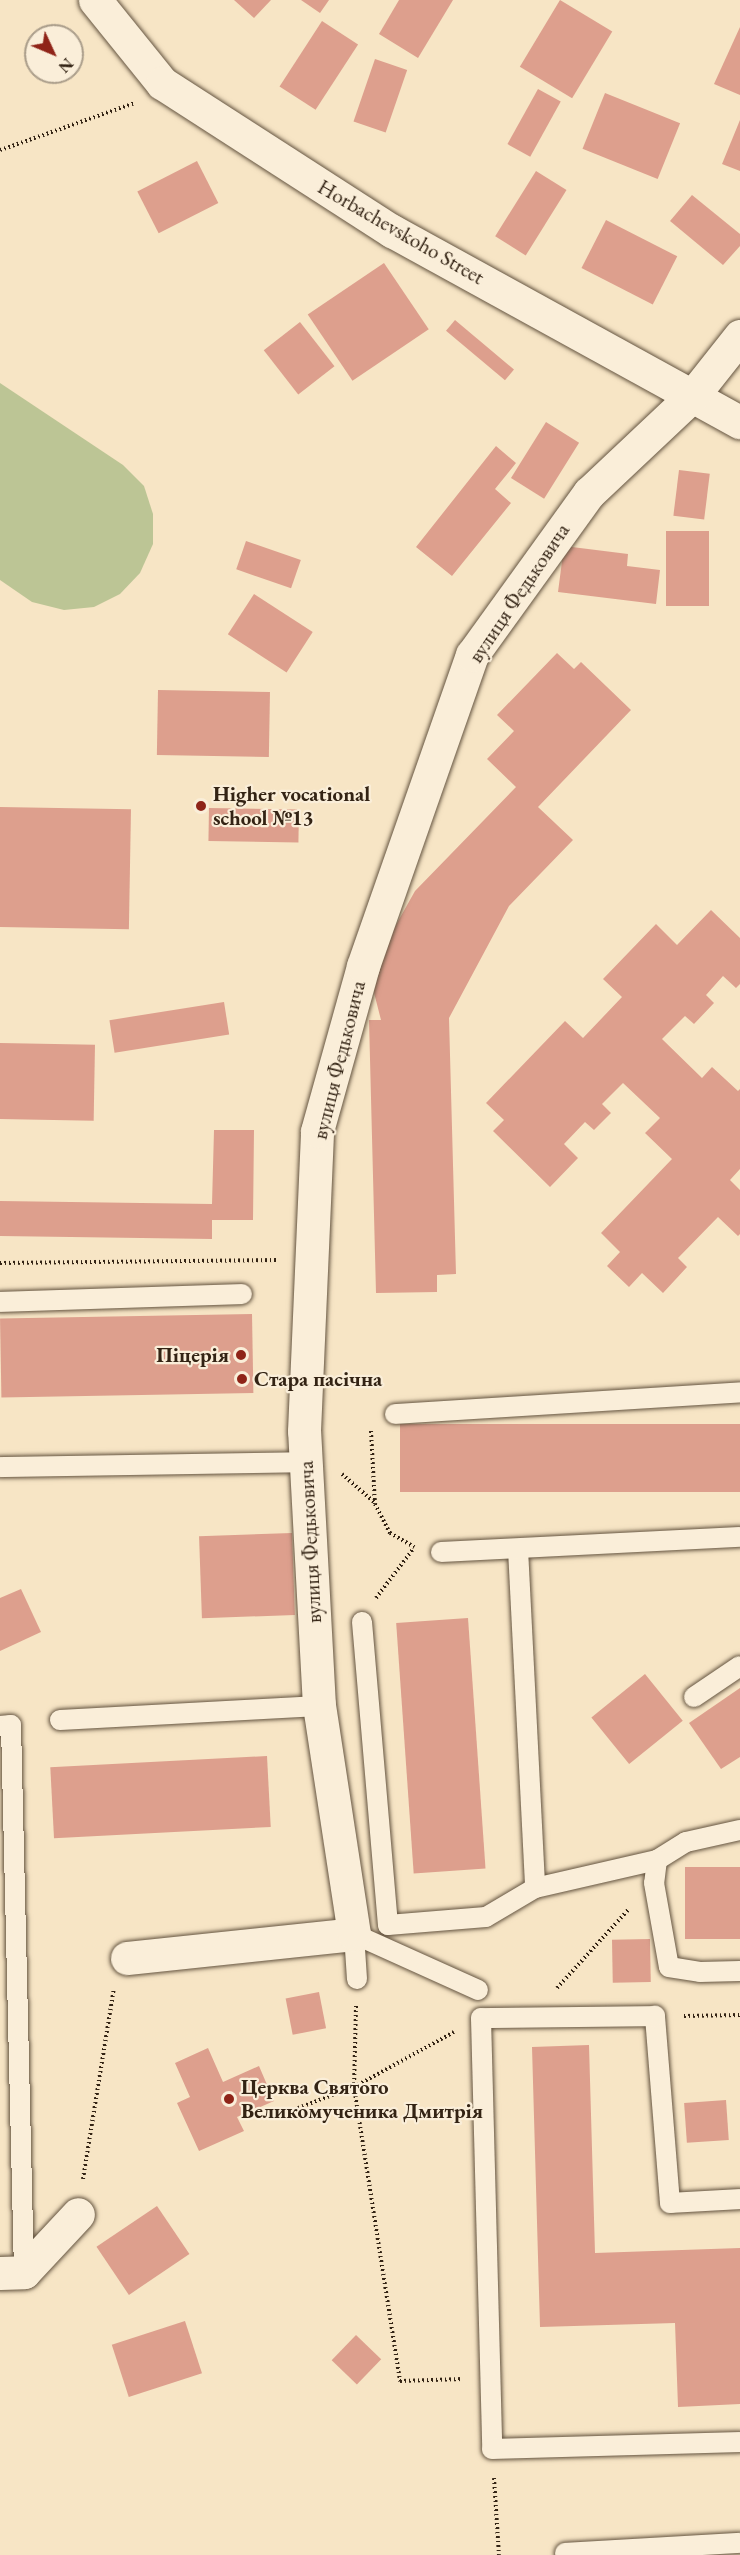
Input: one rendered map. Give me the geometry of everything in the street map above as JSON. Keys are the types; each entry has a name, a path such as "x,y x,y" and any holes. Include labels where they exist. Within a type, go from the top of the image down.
{"street":[{"name":"Horbachevskoho Street","path":"95,0 171,89 392,231 694,394 740,423"},
{"name":"вулиця Федьковича","path":"354,1934 319,1706 306,1461 317,1131 363,966 472,655 589,493 694,394 740,336"},
{"path":"127,1958 354,1934"},
{"path":"12,2272 78,2214"}],"lane":[{"path":"0,1302 242,1294"},
{"path":"395,1414 740,1392"},
{"path":"0,1467 306,1461"},
{"path":"441,1552 740,1537"},
{"path":"518,1549 535,1888"},
{"path":"362,1622 388,1924 486,1917 535,1888 657,1860 686,1842 740,1830"},
{"path":"694,1697 740,1666"},
{"path":"60,1720 319,1706"},
{"path":"0,1725 11,1725 12,2272"},
{"path":"657,1860 654,1883 669,1966 700,1972 740,1971"},
{"path":"357,1979 354,1934 478,1990"},
{"path":"740,2199 670,2203 655,2016 481,2018 492,2449 740,2442"},
{"path":"565,2553 740,2543"}],"path":[{"path":"0,150 171,89"},
{"path":"0,1263 311,1259"},
{"path":"371,1430 375,1504 390,1533 414,1547 441,1552"},
{"path":"362,1622 414,1547"},
{"path":"531,2017 654,1883"},
{"path":"78,2214 114,1987 127,1958"},
{"path":"357,1979 354,2087 400,2381 491,2378"},
{"path":"655,2016 740,2015"},
{"path":"298,2108 354,2087 481,2018"},
{"path":"493,2465 499,2555"}],"green space":[{"path":"0,383 123,465 144,486 153,514 153,544 140,573 120,594 94,607 64,610 32,602 0,580"}],"building":[{"path":"234,0 271,0 254,18"},
{"path":"301,0 329,0 320,13"},
{"path":"399,0 453,0 418,58 379,34"},
{"path":"560,0 612,31 572,98 520,67"},
{"path":"322,21 358,44 316,110 280,86"},
{"path":"740,27 740,95 714,84"},
{"path":"375,59 407,70 386,132 354,121"},
{"path":"538,89 561,102 530,157 507,144"},
{"path":"605,93 680,123 658,179 583,149"},
{"path":"740,120 740,171 722,164"},
{"path":"197,161 218,203 159,233 137,191"},
{"path":"536,171 567,190 526,255 495,236"},
{"path":"692,195 740,234 740,246 723,265 670,221"},
{"path":"606,220 677,256 653,304 581,268"},
{"path":"384,263 429,329 352,381 308,314"},
{"path":"455,320 514,369 505,380 446,331"},
{"path":"300,322 334,366 298,394 264,350"},
{"path":"546,422 579,443 544,499 511,478"},
{"path":"496,446 516,463 495,489 511,503 452,576 416,547"},
{"path":"679,470 710,474 704,519 673,516"},
{"path":"666,531 709,531 709,606 666,606"},
{"path":"246,541 301,560 291,588 236,569"},
{"path":"564,546 628,554 627,566 660,570 656,604 558,592"},
{"path":"254,594 313,632 287,672 228,634"},
{"path":"557,653 574,669 581,662 631,710 538,807 573,840 509,906 449,1018 456,1274 437,1275 437,1292 376,1293 369,1020 381,1020 369,973 415,891 516,787 487,759 514,731 497,715"},
{"path":"158,690 270,692 269,757 157,755"},
{"path":"0,807 131,809 129,929 0,927"},
{"path":"209,808 299,810 298,843 208,841"},
{"path":"711,910 740,938 740,984 736,988 723,976 706,995 714,1003 694,1024 685,1016 662,1039 702,1078 712,1067 738,1091 740,1089 740,1169 730,1180 740,1190 740,1234 738,1236 718,1217 678,1258 687,1267 663,1293 642,1273 629,1287 607,1266 620,1252 601,1233 672,1159 645,1133 660,1118 623,1083 602,1104 611,1113 594,1130 585,1122 564,1144 578,1158 550,1187 493,1131 504,1120 486,1103 565,1021 583,1038 622,997 603,979 656,924 677,945"},
{"path":"224,1002 229,1035 115,1053 109,1020"},
{"path":"0,1043 95,1045 94,1121 0,1119"},
{"path":"214,1130 254,1130 253,1220 212,1220 212,1239 0,1236 0,1201 212,1204"},
{"path":"252,1314 253,1393 1,1397 0,1318"},
{"path":"400,1424 740,1424 740,1492 400,1492"},
{"path":"292,1533 295,1615 202,1618 199,1536"},
{"path":"21,1589 41,1632 0,1651 0,1598"},
{"path":"468,1618 486,1868 414,1873 396,1623"},
{"path":"645,1674 683,1721 629,1764 591,1717"},
{"path":"740,1688 740,1757 721,1769 689,1723"},
{"path":"267,1756 271,1827 54,1838 50,1767"},
{"path":"685,1867 740,1867 740,1939 685,1939"},
{"path":"650,1939 651,1982 613,1983 612,1940"},
{"path":"319,1992 326,2028 293,2035 286,1998"},
{"path":"589,2045 595,2253 740,2248 740,2404 678,2407 675,2323 540,2327 532,2047"},
{"name":"Церква Святого Великомученика Дмитрія","path":"208,2048 223,2082 259,2066 274,2101 237,2117 244,2131 199,2151 177,2103 190,2097 175,2063"},
{"path":"726,2100 729,2140 687,2143 684,2103"},
{"path":"157,2206 189,2254 129,2295 96,2247"},
{"path":"185,2321 202,2373 129,2397 112,2345"},
{"path":"356,2335 381,2359 357,2384 332,2360"}],"place":[{"name":"Higher vocational school №13","path":"201,806"},
{"name":"Піцерія","path":"241,1355"},
{"name":"Стара пасічна","path":"242,1379"},
{"name":"Церква Святого Великомученика Дмитрія","path":"229,2099"}]}
